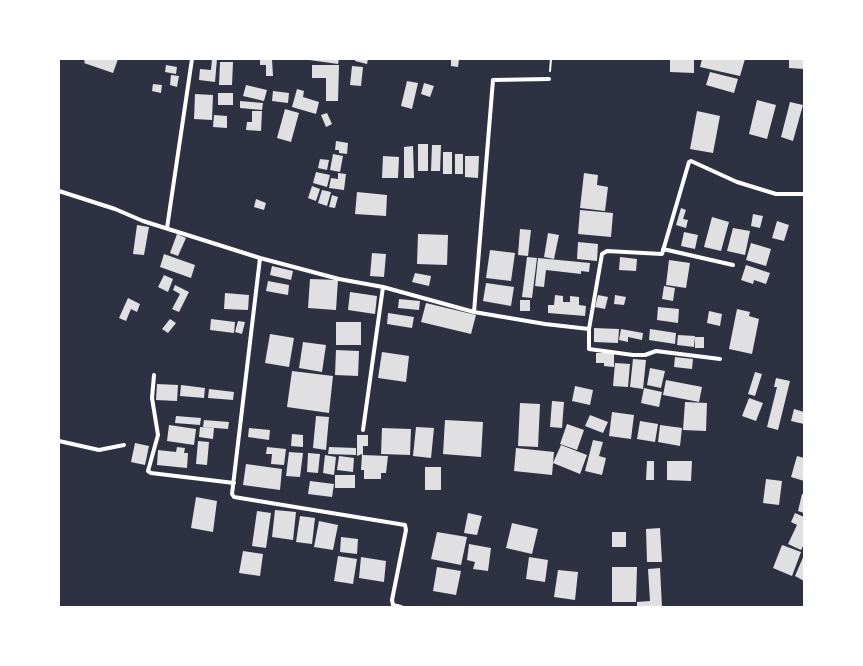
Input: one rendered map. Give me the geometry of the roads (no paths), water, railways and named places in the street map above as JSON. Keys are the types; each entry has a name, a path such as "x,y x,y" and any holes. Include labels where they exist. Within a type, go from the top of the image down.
{"street":[{"path":"167,228 192,59"},
{"path":"474,312 493,80 549,78"},
{"path":"720,359 656,351 645,355 639,355 590,350 588,345 589,329 604,252 662,254 689,162 737,182 776,194 804,194"},
{"path":"59,191 260,258 339,279 383,287 474,312 544,324 589,329"},
{"path":"663,249 732,265"},
{"path":"260,258 232,494 234,497 405,526 406,530 392,600 393,604 401,607"},
{"path":"363,430 383,287"},
{"path":"154,375 152,398 158,435 148,471 150,473 234,483"},
{"path":"59,441 99,450 124,445"}]}
